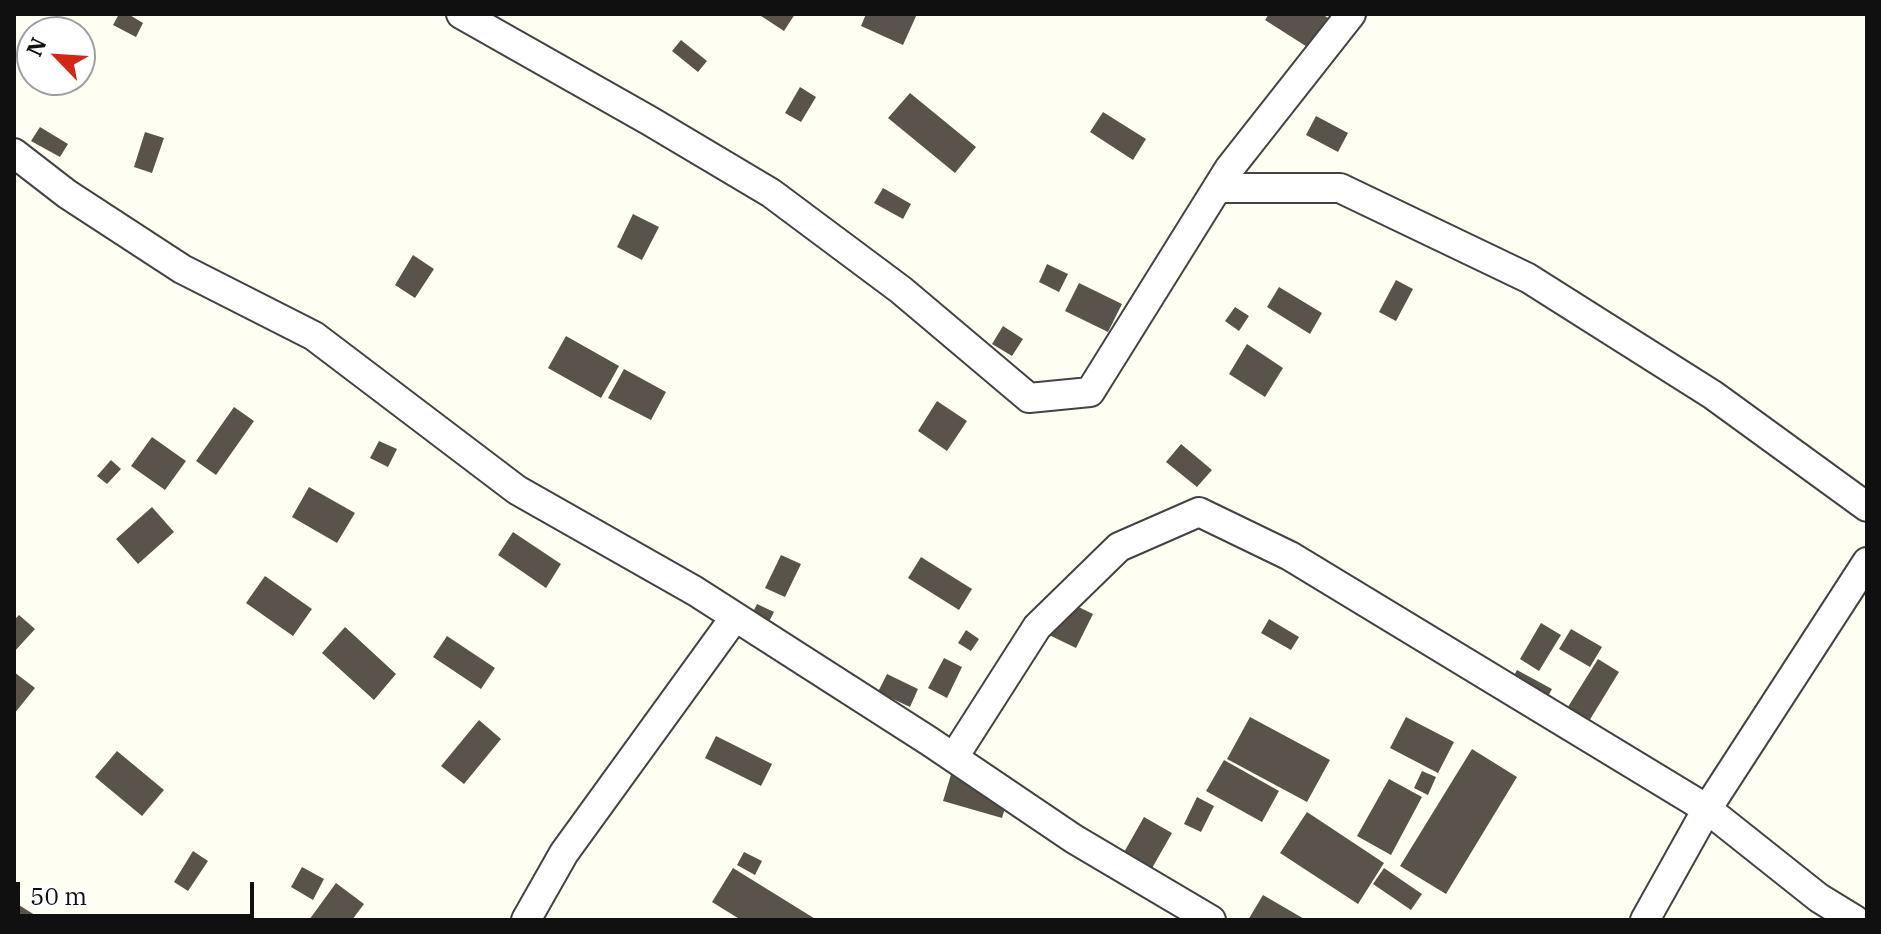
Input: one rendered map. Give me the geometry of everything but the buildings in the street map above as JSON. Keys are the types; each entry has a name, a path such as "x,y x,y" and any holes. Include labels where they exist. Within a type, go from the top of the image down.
{"street":[{"path":"461,14 771,193 901,290 1029,398 1090,392 1229,169 1351,14"},
{"path":"14,153 67,194 182,269 314,336 517,490 695,591 954,757 1074,839 1211,920"},
{"path":"1217,188 1340,188 1528,278 1713,395 1867,507"},
{"path":"954,757 1037,627 1119,547 1199,512 1290,556 1707,809 1819,898 1855,920"},
{"path":"1645,920 1707,809 1867,562"},
{"path":"526,920 564,853 735,617"}]}
